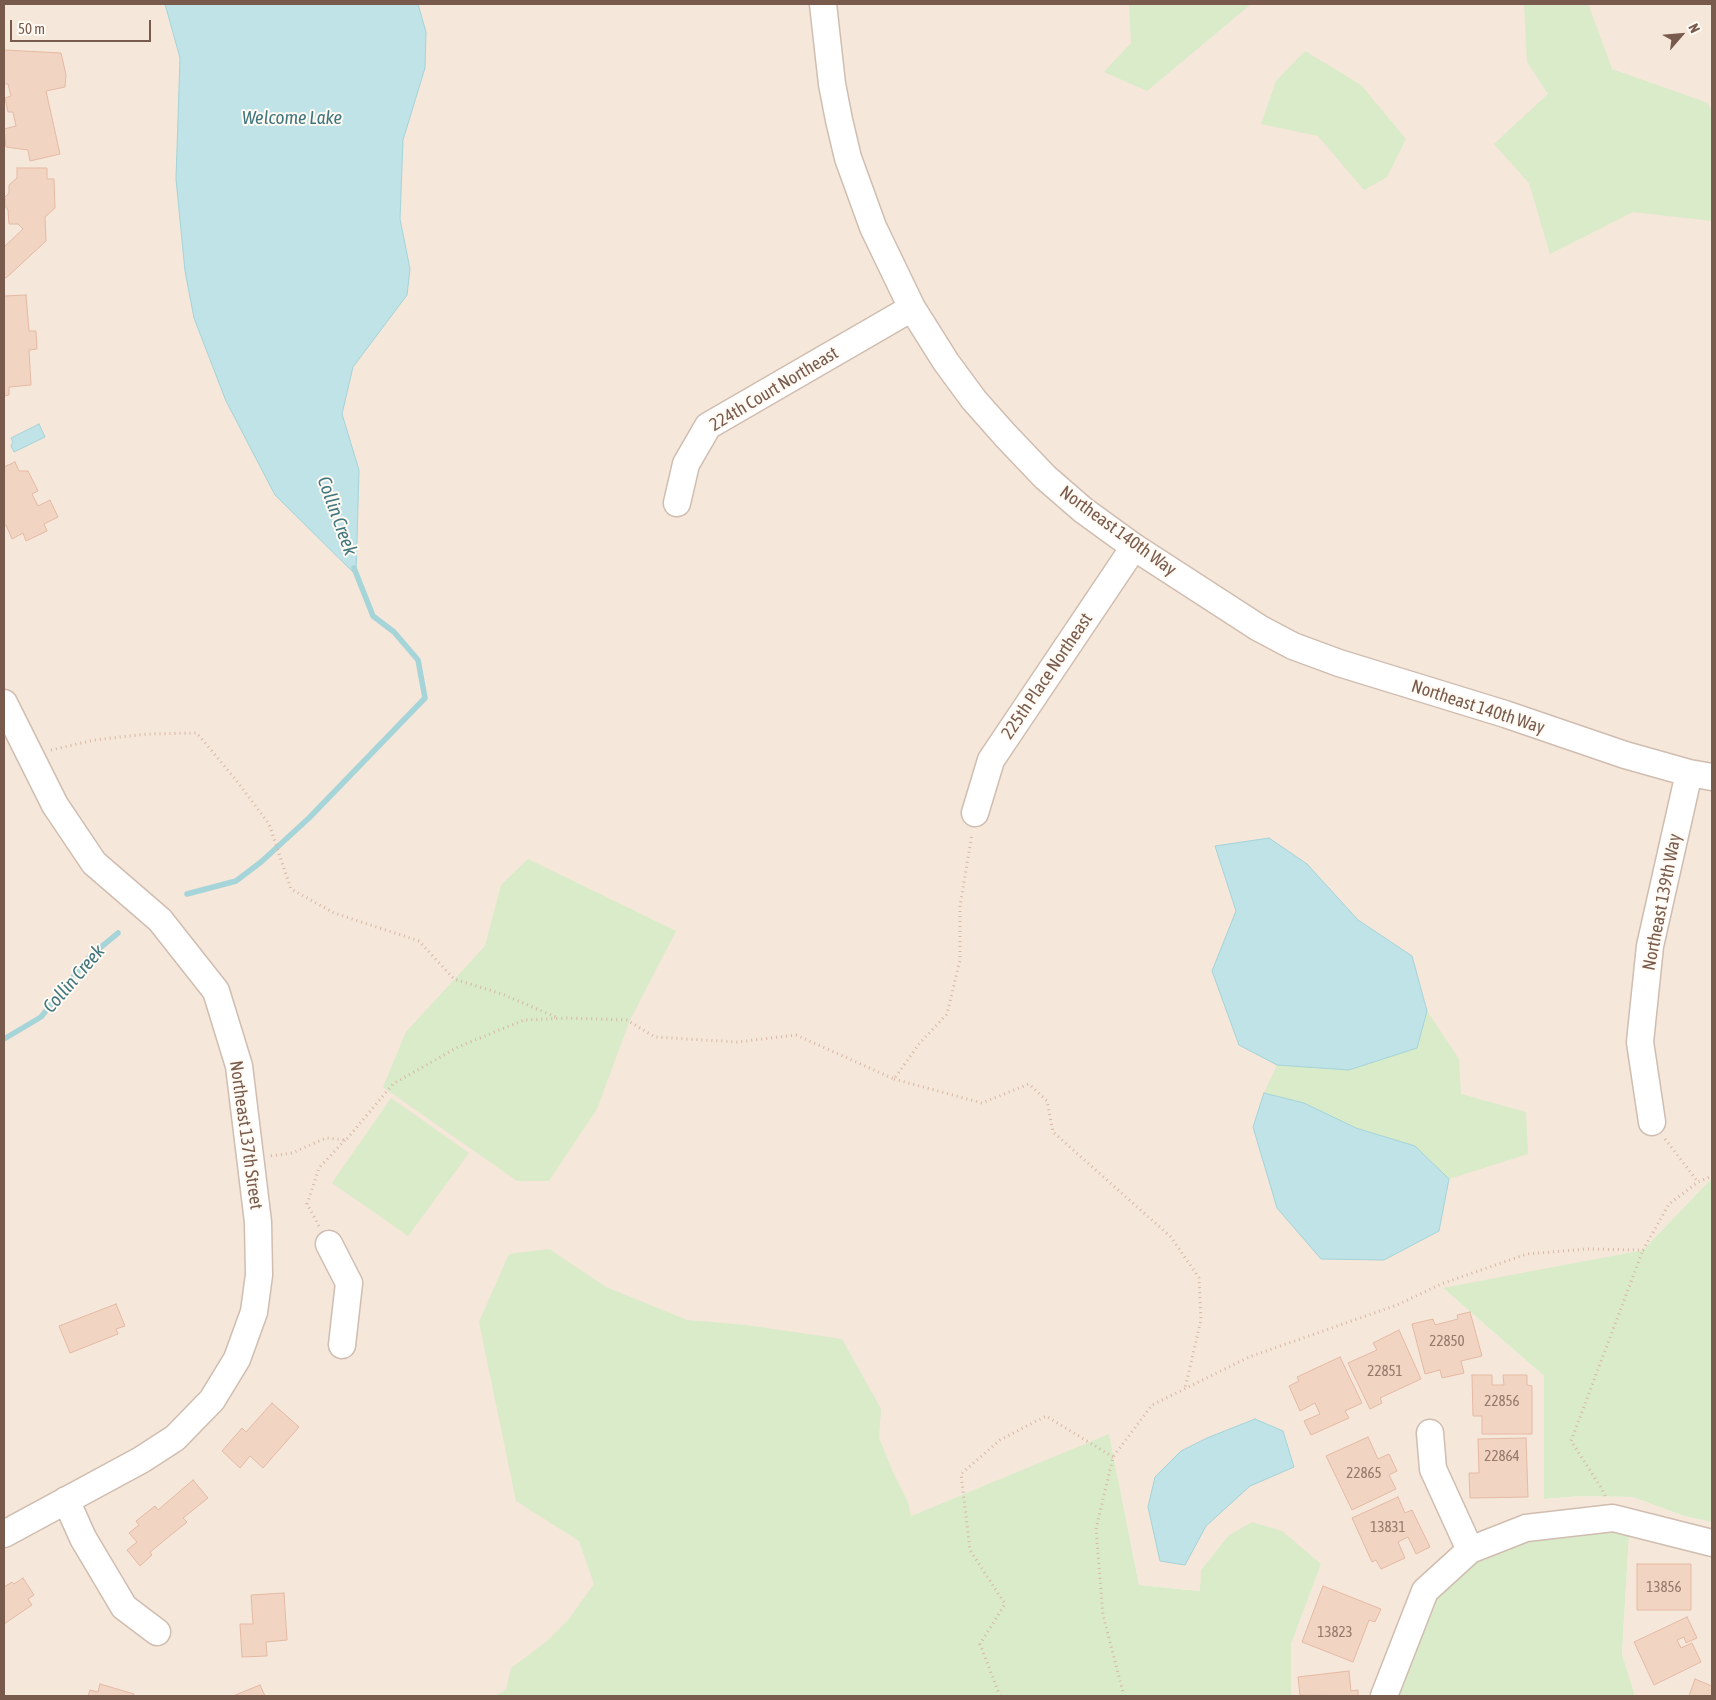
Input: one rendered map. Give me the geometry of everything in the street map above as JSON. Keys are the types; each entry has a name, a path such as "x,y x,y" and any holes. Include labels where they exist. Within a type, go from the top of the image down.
{"street":[{"name":"Northeast 140th Way","path":"823,4 832,84 839,120 848,158 873,228 912,308 946,362 974,400 1005,436 1045,477 1084,510 1134,547 1259,628 1293,646 1339,663 1505,714 1616,752 1701,775"},
{"name":"224th Court Northeast","path":"677,503 686,464 708,426 912,308"},
{"name":"225th Place Northeast","path":"975,813 990,760 1134,547"},
{"name":"Northeast 137th Street","path":"4,703 55,805 94,863 160,920 216,991 239,1066 258,1222 259,1275 254,1312 237,1359 212,1400 175,1438 141,1460 4,1534"},
{"name":"Northeast 139th Way","path":"1652,1122 1640,1042 1650,946 1701,775"},
{"path":"329,1244 349,1283 342,1345"},
{"path":"1430,1433 1433,1469 1470,1550"},
{"path":"66,1500 84,1538 124,1607 157,1632"},
{"path":"1384,1696 1425,1591 1470,1550 1526,1528 1613,1518 1712,1543"}],"path":[{"path":"30,755 103,739 147,734 197,733 236,780 268,824 291,889 334,913 419,941 454,979 502,994 559,1018"},
{"path":"894,1079 919,1044 947,1014 960,960 960,906 975,813"},
{"path":"329,1244 307,1204 319,1168 346,1140 393,1084 450,1051 524,1020 559,1018 627,1020 656,1037 737,1042 796,1035 894,1079 982,1102 1029,1084 1048,1101 1053,1132 1171,1236 1199,1278 1201,1320 1185,1389"},
{"path":"1652,1122 1698,1182"},
{"path":"251,1159 292,1153 326,1138 346,1140"},
{"path":"1613,1518 1602,1489 1571,1442 1643,1250 1669,1204 1698,1182 1712,1176"},
{"path":"1124,1696 1103,1615 1096,1529 1113,1457 1152,1405 1249,1358 1397,1305 1441,1284 1527,1254 1587,1250 1643,1250"},
{"path":"1000,1696 980,1644 1005,1604 970,1550 961,1474 1000,1440 1046,1416 1113,1457"}],"shaded area":[{"path":"4,4 1712,4 1712,1178 1643,1250 1444,1289 1544,1376 1544,1499 1582,1496 1633,1497 1684,1516 1712,1522 1712,1696 1635,1696 1622,1654 1629,1536 1399,1675 1398,1696 1291,1696 1291,1644 1321,1564 1228,1536 1201,1570 1201,1591 1139,1585 1109,1435 911,1516 493,1696 4,1696"}],"green space":[{"path":"1129,4 1251,4 1147,91 1104,72 1131,43"},
{"path":"1524,4 1583,4 1589,6 1612,69 1708,103 1712,111 1712,221 1633,212 1550,254 1529,183 1494,144 1548,94 1527,62"},
{"path":"1305,51 1361,85 1406,139 1387,177 1364,190 1318,136 1261,124 1276,81"},
{"path":"528,859 676,931 630,1020 597,1109 549,1181 517,1181 383,1087 406,1032 485,946 501,885"},
{"path":"1427,1011 1459,1059 1461,1094 1526,1112 1528,1154 1449,1179 1415,1146 1356,1128 1304,1103 1264,1093 1277,1065 1349,1070 1417,1048"},
{"path":"391,1098 469,1153 408,1236 332,1183"},
{"path":"1712,1178 1712,1522 1684,1516 1633,1497 1582,1496 1544,1499 1544,1376 1443,1288 1643,1250"},
{"path":"549,1249 606,1287 687,1320 746,1325 842,1339 881,1409 879,1438 908,1502 911,1516 1109,1434 1139,1585 1200,1591 1201,1570 1228,1536 1252,1522 1282,1531 1321,1564 1291,1644 1291,1696 493,1696 506,1690 511,1668 546,1642 569,1619 594,1584 579,1541 516,1501 479,1322 509,1254"},
{"path":"1602,1529 1629,1535 1622,1654 1635,1696 1398,1696 1399,1675 1434,1595 1478,1558 1515,1543"}],"water":[{"name":"Welcome Lake","path":"165,4 418,4 426,32 425,68 403,140 400,219 410,269 407,295 353,367 342,414 359,470 356,575 275,495 226,401 194,318 185,271 176,179 180,58"},
{"path":"39,424 45,437 14,452 11,446 13,442 11,438"},
{"path":"1269,838 1307,864 1358,920 1412,956 1427,1011 1417,1048 1349,1070 1277,1065 1239,1045 1212,971 1236,911 1215,846"},
{"path":"1264,1093 1304,1103 1356,1128 1415,1146 1449,1179 1439,1231 1384,1260 1321,1259 1277,1208 1253,1127"},
{"path":"1255,1419 1283,1431 1294,1467 1250,1486 1206,1526 1185,1565 1160,1561 1148,1507 1155,1477 1181,1451 1207,1438"}],"building":[{"path":"4,50 61,53 66,75 65,87 46,91 60,154 30,161 28,150 6,147 4,129 16,126 13,112 8,112 5,98 11,96 8,84 4,84"},
{"path":"17,168 47,168 47,179 54,179 55,208 45,217 46,241 6,278 4,276 4,247 23,229 18,224 9,224 8,210 5,206 5,197 9,193 9,185 17,178"},
{"path":"26,295 29,331 36,331 37,349 29,350 31,385 9,387 9,395 4,396 4,296"},
{"path":"15,462 19,471 28,471 38,491 32,494 38,506 50,500 58,517 44,524 47,531 26,541 23,533 12,539 6,525 4,525 4,467"},
{"path":"116,1304 125,1326 116,1329 118,1334 70,1353 59,1326"},
{"path":"1470,1312 1482,1356 1461,1361 1464,1373 1442,1378 1440,1370 1425,1374 1412,1324 1433,1319 1435,1325 1458,1319 1457,1315"},
{"path":"1399,1330 1421,1379 1380,1398 1382,1403 1370,1409 1348,1363 1377,1350 1373,1343"},
{"path":"1340,1357 1362,1403 1345,1411 1349,1418 1311,1435 1304,1421 1320,1414 1315,1403 1300,1411 1289,1386 1299,1381 1297,1377"},
{"path":"1472,1375 1492,1375 1492,1385 1504,1385 1503,1375 1527,1375 1527,1385 1532,1386 1532,1434 1482,1434 1482,1416 1473,1416"},
{"path":"272,1403 299,1427 263,1468 250,1456 240,1468 222,1451 242,1428 246,1432"},
{"path":"1368,1437 1378,1459 1389,1454 1397,1471 1389,1475 1396,1489 1352,1510 1326,1456"},
{"path":"1526,1438 1528,1497 1470,1498 1469,1473 1479,1473 1478,1439"},
{"path":"193,1480 208,1498 183,1518 187,1522 150,1552 152,1555 140,1566 127,1550 137,1542 129,1533 139,1525 136,1521 155,1506 158,1510"},
{"path":"1398,1497 1405,1513 1412,1510 1430,1547 1416,1554 1408,1537 1398,1542 1405,1558 1381,1569 1376,1560 1372,1562 1352,1518"},
{"path":"1637,1564 1691,1564 1691,1610 1637,1610"},
{"path":"23,1578 34,1595 28,1599 32,1605 4,1624 4,1587 12,1582 14,1584"},
{"path":"1323,1586 1381,1609 1375,1622 1369,1620 1353,1662 1302,1642"},
{"path":"284,1593 287,1640 266,1642 267,1656 242,1657 240,1624 253,1624 251,1595"},
{"path":"1687,1617 1697,1638 1686,1643 1684,1637 1677,1640 1681,1648 1692,1643 1701,1662 1654,1685 1634,1642"},
{"path":"1349,1671 1351,1691 1358,1690 1358,1696 1300,1695 1298,1677"},
{"path":"1695,1679 1712,1686 1712,1696 1689,1696"},
{"path":"100,1684 134,1694 133,1696 88,1696 90,1690 98,1692"},
{"path":"260,1685 265,1696 233,1696"}],"waterway":[{"name":"Collin Creek","path":"187,894 236,881 261,862 309,818 425,698 418,660 394,632 373,616 354,568"},
{"name":"Collin Creek","path":"4,1039 41,1017 90,956 118,933"}]}
